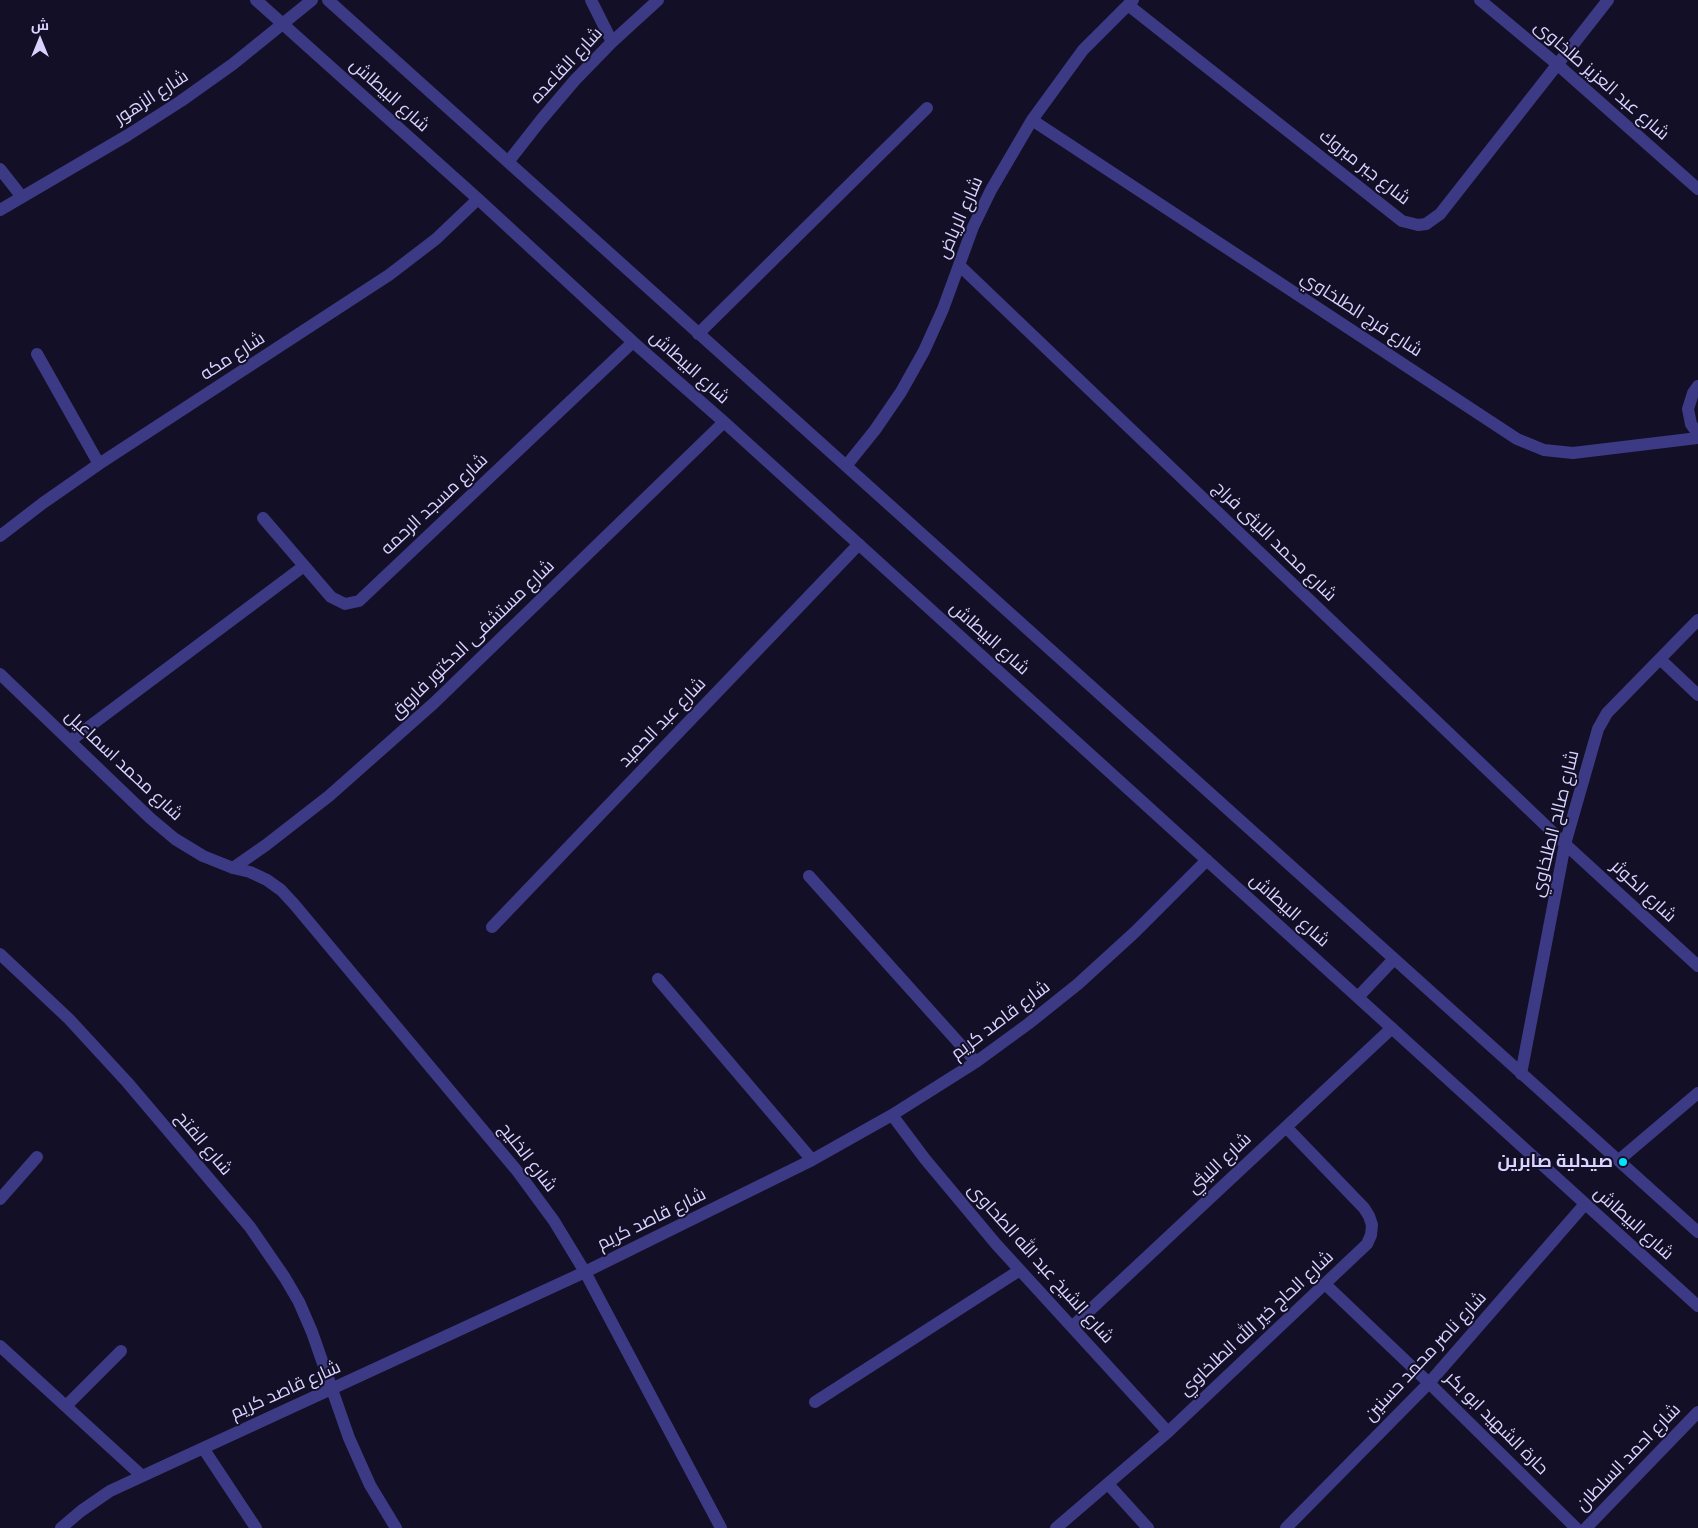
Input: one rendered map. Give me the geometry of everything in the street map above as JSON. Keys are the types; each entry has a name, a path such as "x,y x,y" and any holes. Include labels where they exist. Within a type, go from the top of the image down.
{"street":[{"name":"شارع البيطاش","path":"256,0 859,544 1698,1306"},
{"name":"شارع الزهور","path":"0,210 120,140 182,101 234,64 312,0"},
{"name":"شارع البيطاش","path":"328,0 1698,1232"},
{"path":"590,0 612,42"},
{"name":"شارع القاعده","path":"508,162 540,120 612,42 658,0"},
{"name":"شارع عبد العزيز طلخاوى","path":"1480,0 1558,65 1698,189"},
{"name":"شارع جبر مبروك","path":"1131,3 1402,221 1409,224 1426,224 1440,214 1608,0"},
{"name":"شارع الرياض","path":"846,466 901,392 924,351 943,309 973,226 991,190 1032,120 1083,50 1131,3"},
{"path":"698,334 927,108"},
{"name":"شارع فرج الطلخاوي","path":"1032,120 1518,439 1544,450 1573,453 1698,436"},
{"path":"0,169 22,197"},
{"name":"شارع مكه","path":"0,536 99,464 389,275 436,239 478,199"},
{"name":"شارع محمد الليثى فراج","path":"959,265 1565,844"},
{"name":"شارع مسجد الرحمه","path":"263,518 331,597 337,602 345,604 359,601 633,342"},
{"path":"37,354 99,464"},
{"path":"1698,386 1693,393 1688,409 1691,424 1698,436"},
{"name":"شارع مستشفى الدكتور فاروق","path":"233,868 329,796 434,703 724,422"},
{"name":"شارع عبد الحميد","path":"492,927 859,544"},
{"path":"70,741 304,566"},
{"name":"شارع صالح الطلخاوي","path":"1521,1074 1565,844 1598,729 1607,713 1698,620"},
{"path":"1660,659 1698,695"},
{"name":"شارع محمد اسماعيل","path":"0,674 150,818 175,839 203,856 233,868"},
{"name":"شارع الكوثر","path":"1565,844 1698,966"},
{"name":"شارع قاصد كريم","path":"62,1528 81,1511 110,1491 585,1272 812,1160 892,1115 976,1062 1078,984 1135,932 1207,860"},
{"name":"شارع الخليج","path":"233,868 250,872 281,890 518,1172 554,1221 585,1272 721,1528"},
{"path":"810,876 976,1062"},
{"name":"شارع الفتح","path":"0,954 69,1019 127,1082 250,1227 299,1302 333,1389 352,1446 370,1485 396,1528"},
{"path":"1358,997 1394,959"},
{"path":"658,980 812,1160"},
{"name":"شارع الليثي","path":"1073,1326 1392,1028"},
{"path":"1619,1160 1698,1093"},
{"name":"شارع الشيخ عبد الله الطحاوى","path":"892,1115 960,1202 1168,1432"},
{"name":"شارع الحاج خير الله الطلخاوي","path":"1056,1528 1168,1432 1367,1244 1371,1235 1372,1225 1364,1208 1286,1127"},
{"path":"0,1199 37,1157"},
{"name":"شارع ناصر محمد حسنين","path":"1286,1528 1429,1384 1585,1204"},
{"path":"816,1402 1020,1270"},
{"name":"حارة الشهيد ابو بكر","path":"1325,1284 1576,1528"},
{"path":"0,1346 142,1476"},
{"path":"66,1406 121,1351"},
{"name":"شارع احمد السلطان","path":"1586,1528 1698,1412"},
{"path":"203,1448 256,1528"},
{"path":"1108,1484 1148,1528"}],"place":[{"name":"صيدلية صابرين","path":"1623,1162"}]}
